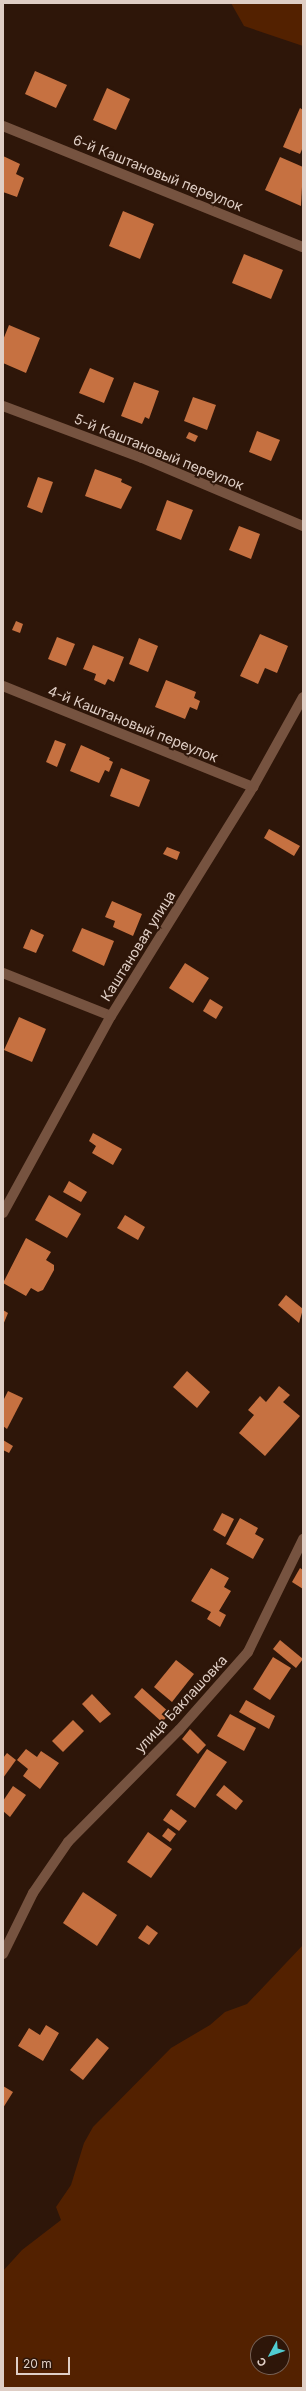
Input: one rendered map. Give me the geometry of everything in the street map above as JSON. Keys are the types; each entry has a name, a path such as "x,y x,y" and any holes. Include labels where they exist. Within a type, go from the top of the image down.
{"street":[{"name":"6-й Каштановый переулок","path":"3,126 303,247"},
{"name":"5-й Каштановый переулок","path":"3,406 142,458 303,526"},
{"name":"4-й Каштановый переулок","path":"3,686 253,787"},
{"name":"Каштановая улица","path":"3,1213 111,1016 253,787 303,697"},
{"path":"3,973 111,1016"},
{"name":"улица Баклашовка","path":"3,1954 23,1910 68,1842 179,1730 248,1652 303,1539"}],"shaded area":[{"path":"231,3 303,3 303,46 244,26"},
{"path":"303,1945 303,2388 3,2388 3,2271 22,2250 61,2220 56,2207 71,2185 84,2143 93,2127 171,2048 210,2025 225,2012 247,2004"}],"building":[{"path":"35,71 67,85 56,108 25,94"},
{"path":"107,88 130,99 116,130 93,120"},
{"path":"300,108 303,110 303,147 300,154 283,147"},
{"path":"3,156 20,164 16,174 24,178 17,197 3,192"},
{"path":"280,157 303,167 301,206 265,190"},
{"path":"123,211 154,224 140,259 109,246"},
{"path":"244,254 283,270 271,299 232,283"},
{"path":"9,325 40,338 26,373 3,363 3,340"},
{"path":"90,368 114,378 104,403 79,393"},
{"path":"134,382 159,391 149,419 145,417 142,424 121,416"},
{"path":"193,397 216,405 207,430 184,421"},
{"path":"257,431 280,440 271,461 249,452"},
{"path":"189,432 198,436 195,442 186,438"},
{"path":"95,469 122,479 121,482 132,487 121,509 85,496"},
{"path":"38,477 53,482 42,513 27,507"},
{"path":"167,500 193,510 181,540 156,530"},
{"path":"239,526 260,534 251,559 229,550"},
{"path":"16,621 23,624 20,633 12,630"},
{"path":"260,634 288,646 277,673 265,668 258,684 240,676"},
{"path":"57,637 75,644 66,666 48,659"},
{"path":"139,638 158,646 148,672 129,664"},
{"path":"93,645 124,657 114,682 108,679 105,685 94,680 96,674 83,669"},
{"path":"166,680 196,692 194,698 200,701 197,710 190,707 185,719 155,707"},
{"path":"55,740 66,744 57,767 46,762"},
{"path":"81,745 110,758 109,760 113,762 109,772 105,770 99,783 70,771"},
{"path":"121,768 150,780 139,807 110,796"},
{"path":"269,829 300,846 294,856 264,838"},
{"path":"167,847 180,852 177,860 163,854"},
{"path":"112,901 142,914 133,936 113,927 115,921 105,917"},
{"path":"82,928 114,941 104,966 72,951"},
{"path":"31,929 44,935 36,953 23,948"},
{"path":"185,963 209,978 193,1003 169,988"},
{"path":"210,999 223,1007 216,1019 203,1011"},
{"path":"19,1017 46,1029 32,1062 4,1050"},
{"path":"93,1133 122,1149 113,1165 92,1153 96,1146 89,1141"},
{"path":"69,1181 87,1192 81,1202 63,1192"},
{"path":"49,1195 81,1214 67,1238 35,1220"},
{"path":"125,1215 145,1227 138,1240 117,1228"},
{"path":"26,1238 51,1252 46,1260 54,1265 54,1270 43,1290 38,1292 31,1288 26,1296 3,1283"},
{"path":"286,1295 303,1309 299,1323 278,1305"},
{"path":"3,1310 8,1313 3,1325"},
{"path":"187,1371 210,1392 197,1408 173,1387"},
{"path":"279,1386 290,1395 283,1402 300,1416 265,1456 239,1433 254,1415 248,1410 260,1396 266,1402"},
{"path":"8,1391 23,1398 7,1429 3,1426 3,1401"},
{"path":"3,1440 13,1446 9,1453 3,1450"},
{"path":"222,1513 234,1519 225,1537 213,1530"},
{"path":"240,1518 258,1528 255,1534 264,1539 253,1559 226,1544"},
{"path":"211,1568 229,1578 224,1587 231,1591 219,1611 226,1615 220,1627 207,1619 211,1612 191,1601"},
{"path":"300,1568 303,1570 303,1589 292,1582"},
{"path":"280,1640 303,1659 296,1668 273,1649"},
{"path":"273,1657 291,1668 270,1700 253,1689"},
{"path":"176,1660 194,1674 172,1702 154,1687"},
{"path":"142,1688 170,1713 162,1722 134,1697"},
{"path":"92,1694 111,1714 100,1723 82,1704"},
{"path":"246,1700 275,1716 269,1729 239,1712"},
{"path":"230,1714 256,1728 244,1751 217,1736"},
{"path":"73,1720 84,1731 63,1752 52,1741"},
{"path":"190,1729 206,1745 198,1754 182,1739"},
{"path":"26,1749 37,1757 41,1751 59,1763 40,1789 23,1776 28,1769 17,1760"},
{"path":"207,1749 227,1762 195,1808 176,1795"},
{"path":"7,1753 16,1760 3,1778 3,1758"},
{"path":"224,1785 243,1801 236,1810 216,1795"},
{"path":"13,1786 26,1795 10,1817 3,1811 3,1801"},
{"path":"171,1809 187,1821 179,1831 163,1820"},
{"path":"168,1828 176,1834 170,1842 162,1836"},
{"path":"148,1832 172,1849 151,1878 127,1862"},
{"path":"83,1892 117,1915 97,1946 63,1923"},
{"path":"147,1925 158,1933 149,1945 138,1938"},
{"path":"46,2025 59,2033 43,2061 18,2046 29,2028 40,2035"},
{"path":"97,2038 109,2048 83,2080 70,2070"},
{"path":"3,2086 13,2092 3,2108"}]}
